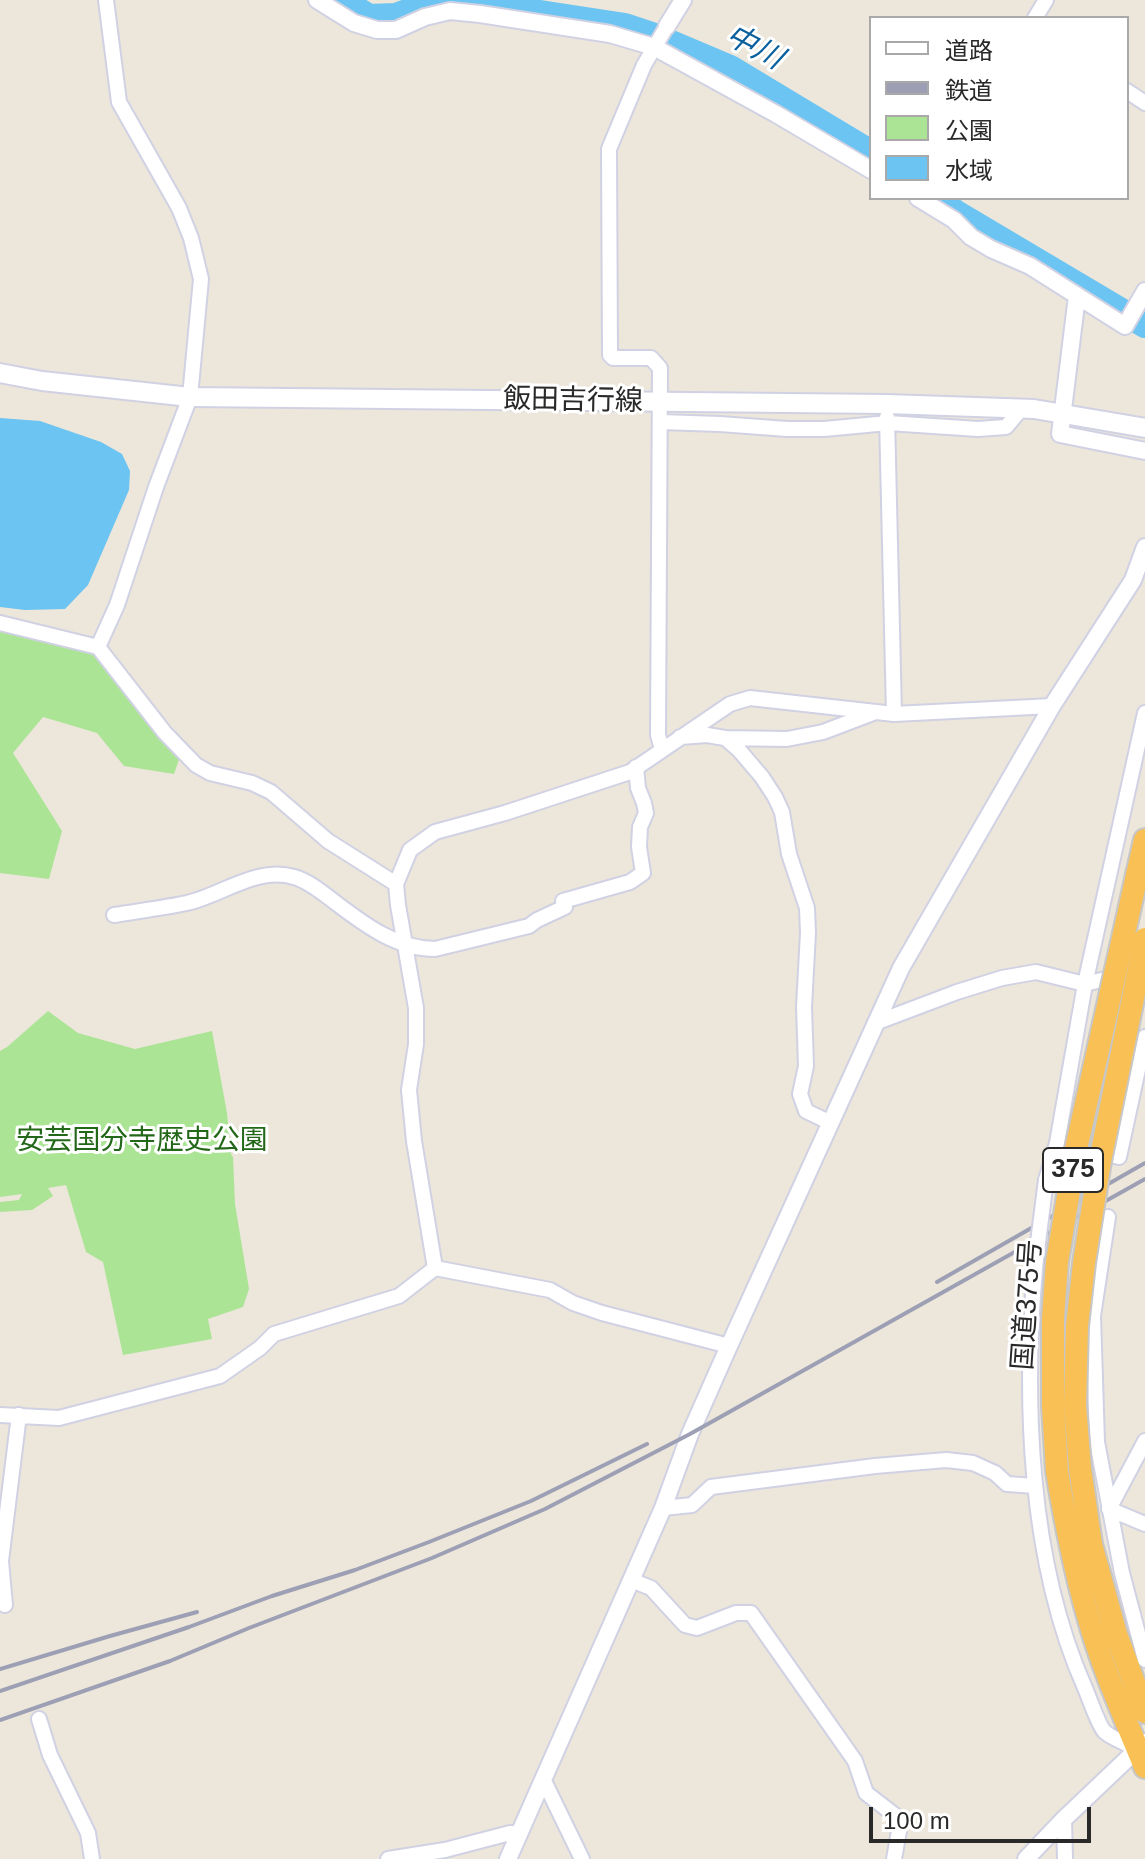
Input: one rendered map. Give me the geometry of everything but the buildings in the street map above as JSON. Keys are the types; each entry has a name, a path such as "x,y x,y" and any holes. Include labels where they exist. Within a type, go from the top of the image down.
{"highway":[{"name":"国道375号","path":"1143,1753 1112,1684 1088,1618 1070,1548 1057,1471 1053,1319 1057,1262 1076,1149 1145,840"},
{"name":"国道375号","path":"1145,939 1100,1161 1084,1263 1077,1326 1075,1405 1091,1544 1116,1634 1145,1712"}],"main road":[{"name":"飯田吉行線","path":"0,373 42,381 190,397 661,402 887,414 1022,408 1062,412 1145,428"}],"street":[{"path":"98,647 117,605 190,397 201,279 191,238 179,208 119,102 106,0"},
{"path":"317,0 354,23 377,30 396,30 425,17 450,11 610,34 656,45 869,169"},
{"path":"662,749 658,735 660,368 651,358 613,358 608,351 609,149 644,65 683,0"},
{"path":"921,200 954,220 971,237 1030,266 1125,326 1143,294"},
{"path":"1077,296 1060,434 1145,451"},
{"path":"661,422 824,429 887,414 894,714"},
{"path":"508,1859 663,1508 690,1434 901,968 1052,706 1133,580 1145,547"},
{"path":"0,623 98,647 165,733 196,765 210,773 252,783 271,792 328,841 396,884"},
{"path":"435,1268 414,1141 409,1090 416,1044 416,1008 396,884 410,850 435,832 505,813 630,772 730,704 750,698 894,714 1052,706"},
{"path":"679,737 707,735 787,739 823,732 876,712"},
{"path":"1026,1859 1064,1819 1143,1753 1104,1731 1074,1663 1057,1609 1035,1486 1029,1385 1030,1317 1046,1180 1057,1143 1085,984 1145,713"},
{"path":"725,738 762,777 782,812 789,854 807,908 806,1066 800,1094 806,1111 831,1123"},
{"path":"114,915 191,902 236,884 275,874 296,877 325,894 369,928 419,949 435,949 529,926 565,907 563,901 630,882 643,873 640,827 646,813 638,788 636,767"},
{"path":"875,1023 1002,978 1036,972 1085,984 1145,968"},
{"path":"1057,1143 1119,1157 1145,1037"},
{"path":"1108,1217 1093,1316 1097,1442 1122,1573 1145,1660"},
{"path":"0,1415 59,1418 220,1376 260,1348 274,1334 399,1296 435,1268 550,1290 573,1303 602,1313 729,1346"},
{"path":"1030,1317 1093,1316"},
{"path":"5,1605 1,1561 19,1415"},
{"path":"1109,1509 1145,1441"},
{"path":"1033,1446 1097,1442"},
{"path":"663,1508 692,1505 711,1487 946,1460 973,1463 995,1473 1007,1484 1035,1486"},
{"path":"1109,1509 1145,1524"},
{"path":"631,1580 651,1588 685,1625 697,1628 736,1613 751,1613 855,1761 866,1793 901,1820 894,1859"},
{"path":"39,1719 50,1755 88,1833 92,1859"},
{"path":"543,1784 582,1859"},
{"path":"1064,1819 1065,1859"},
{"path":"388,1859 445,1850 510,1833 520,1834"}],"green space":[{"path":"0,616 98,647 182,751 174,774 124,766 97,733 43,717 13,753 62,831 49,879 0,873"},
{"name":"安芸国分寺歴史公園","path":"48,1011 78,1033 135,1049 212,1031 227,1113 235,1204 249,1289 243,1307 208,1319 212,1339 123,1355 103,1262 86,1252 66,1185 48,1188 53,1196 32,1210 0,1212 0,1202 19,1200 22,1194 0,1197 0,1051"}],"water":[{"path":"0,418 40,421 101,442 122,454 130,471 129,490 88,585 65,609 0,607"}],"waterway":[{"name":"中川","path":"342,0 369,17 396,16 439,0"},
{"name":"中川","path":"454,0 625,26 652,35 730,68 869,152"},
{"name":"中川","path":"939,200 1145,325"}],"railway":[{"path":"937,1282 1145,1163"},
{"path":"0,1720 170,1661 432,1558 545,1509 690,1434 1145,1179"},
{"path":"0,1691 429,1542 531,1501 647,1444"},
{"path":"0,1669 197,1612"}]}
